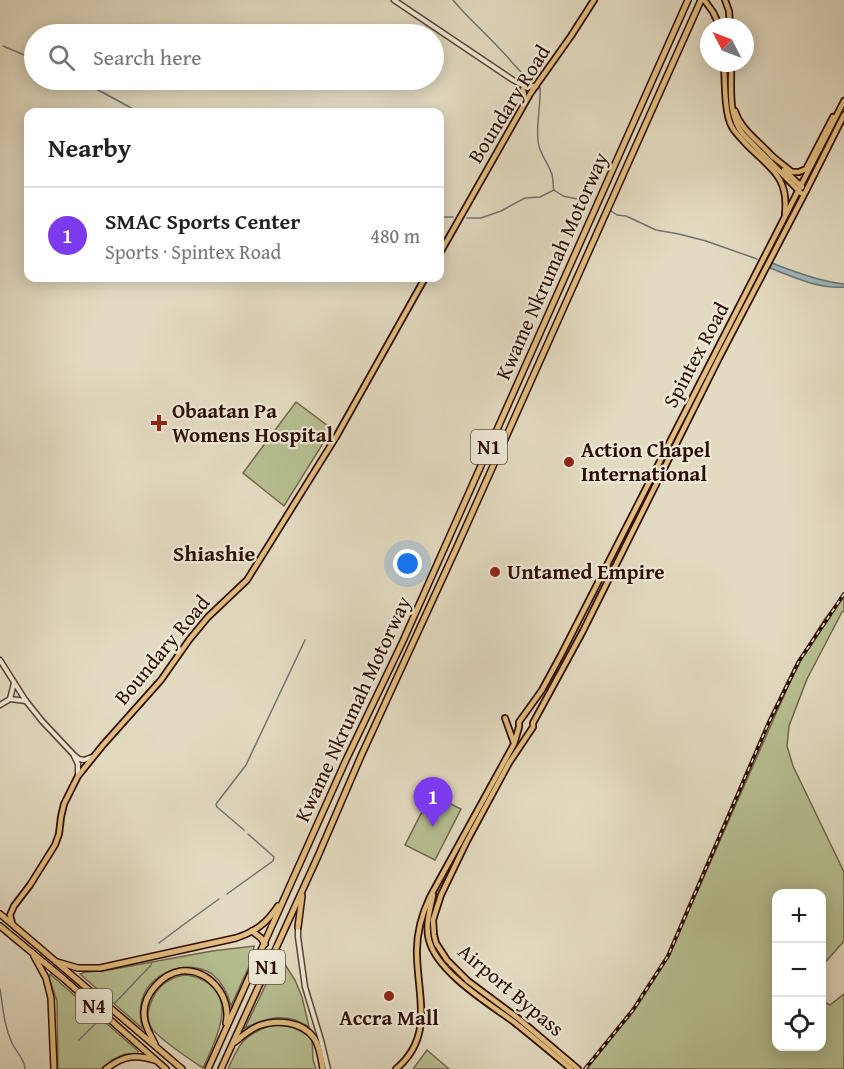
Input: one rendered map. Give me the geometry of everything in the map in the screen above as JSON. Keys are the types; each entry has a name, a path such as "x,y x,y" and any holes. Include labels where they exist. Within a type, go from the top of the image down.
{"highway":[{"name":"Kwame Nkrumah Motorway","path":"208,1069 354,742 403,641 688,0"},
{"name":"Kwame Nkrumah Motorway","path":"221,1069 703,1"},
{"path":"298,927 303,888"},
{"path":"57,962 78,969 100,968 236,938 252,932 268,920 287,892"},
{"name":"N4","path":"0,914 182,1069"},
{"name":"N4","path":"0,926 166,1069"},
{"path":"252,932 265,944"},
{"path":"31,952 46,978 51,998 54,1069"},
{"path":"159,1050 146,1027 143,1012 145,1004 153,988 159,982 181,971 206,977 220,990 227,1006 228,1017 224,1034"},
{"path":"232,1046 258,1026 273,1022 291,1024 305,1029 314,1037 325,1069"},
{"path":"106,1069 116,1061 130,1057 156,1061"}],"main road":[{"name":"Boundary Road","path":"444,246 525,102 594,0"},
{"name":"Boundary Road","path":"591,7 599,0"},
{"path":"725,0 729,18"},
{"path":"703,1 716,18"},
{"path":"724,72 726,108 730,122 736,133 780,178 786,196 785,217"},
{"path":"725,82 731,74"},
{"path":"731,74 734,118 739,129 805,193"},
{"path":"525,102 525,88 533,90"},
{"path":"732,103 744,128 792,172 806,169 844,100"},
{"name":"Spintex Road","path":"396,1069 412,1051 422,1022 417,956 422,914 514,744 519,722 542,690 561,655 844,100"},
{"name":"Spintex Road","path":"441,895 483,810 509,763 533,727 533,723 583,630 844,115"},
{"path":"772,156 800,189"},
{"name":"Boundary Road","path":"12,923 10,915 14,906 56,845 64,804 78,776 161,680 189,639 208,617 247,580 336,437 423,282"},
{"path":"505,718 514,744"},
{"path":"523,718 529,718 533,723"},
{"path":"519,727 524,731 529,731"},
{"name":"Airport Bypass","path":"434,889 428,928 432,948 441,962 459,980 571,1069"},
{"name":"Airport Bypass","path":"441,895 433,920 433,928 436,943 447,960 468,981 519,1019 578,1069"}],"street":[{"path":"394,0 430,24"},
{"path":"444,34 525,88 533,90"},
{"path":"0,660 26,701 74,755 84,760 95,754"},
{"path":"10,699 15,682"},
{"path":"0,705 10,699 26,701"},
{"path":"74,755 78,764 78,776"},
{"path":"298,927 305,987 321,1040 325,1069"}],"green space":[{"path":"296,402 332,429 284,506 243,473"},
{"path":"844,594 844,611 807,679 789,726 787,746 793,766 844,872 844,941 826,961 826,889 772,889 772,1051 826,1051 826,1002 830,1005 844,994 844,1069 586,1069 620,1027 662,966 801,657 824,620"},
{"path":"431,794 461,809 435,860 405,845"},
{"path":"254,946 252,960 231,1006 224,988 212,974 191,967 179,968 159,977 144,993 140,1010 142,1028 80,974 212,951"},
{"path":"279,955 295,980 302,997 309,1027 293,1019 277,1018 261,1021 245,1028 267,983"},
{"path":"50,974 138,1051 138,1054 125,1054 112,1060 101,1069 58,1069 57,1001 49,978"},
{"path":"187,975 199,978 213,987 219,996 222,1008 218,1033 203,1068 154,1032 148,1018 150,1005 159,988 170,980"},
{"path":"271,1025 293,1028 312,1039 316,1069 228,1069 244,1041"},
{"path":"427,1050 449,1069 413,1069"}],"water":[{"path":"772,263 817,279 844,284 844,287 806,282 770,268"}],"waterway":[{"path":"453,0 534,84"},
{"path":"3,46 24,55"},
{"path":"540,88 538,141 541,153 552,174 554,190"},
{"path":"98,90 131,108"},
{"path":"467,218 481,218 501,211 525,198 540,197 554,190 563,196 587,201"},
{"path":"611,211 656,230 706,241 757,259"},
{"path":"444,217 453,217"},
{"path":"244,830 216,804 246,765 305,640"},
{"path":"227,894 273,861 274,857 248,834"},
{"path":"159,943 219,899"},
{"path":"115,1003 152,962"},
{"path":"0,989 7,1030 24,1062 25,1069"},
{"path":"79,1040 100,1019"}],"railway":[{"path":"585,1069 633,1010 668,956 769,722 799,661 844,594"}],"place":[{"name":"Obaatan Pa Womens Hospital","path":"159,423"},
{"name":"Action Chapel International","path":"569,462"},
{"name":"Untamed Empire","path":"495,572"},
{"name":"SMAC Sports Center","path":"433,827"},
{"name":"Accra Mall","path":"389,996"}],"district":[{"name":"Shiashie","path":"214,553"}]}
